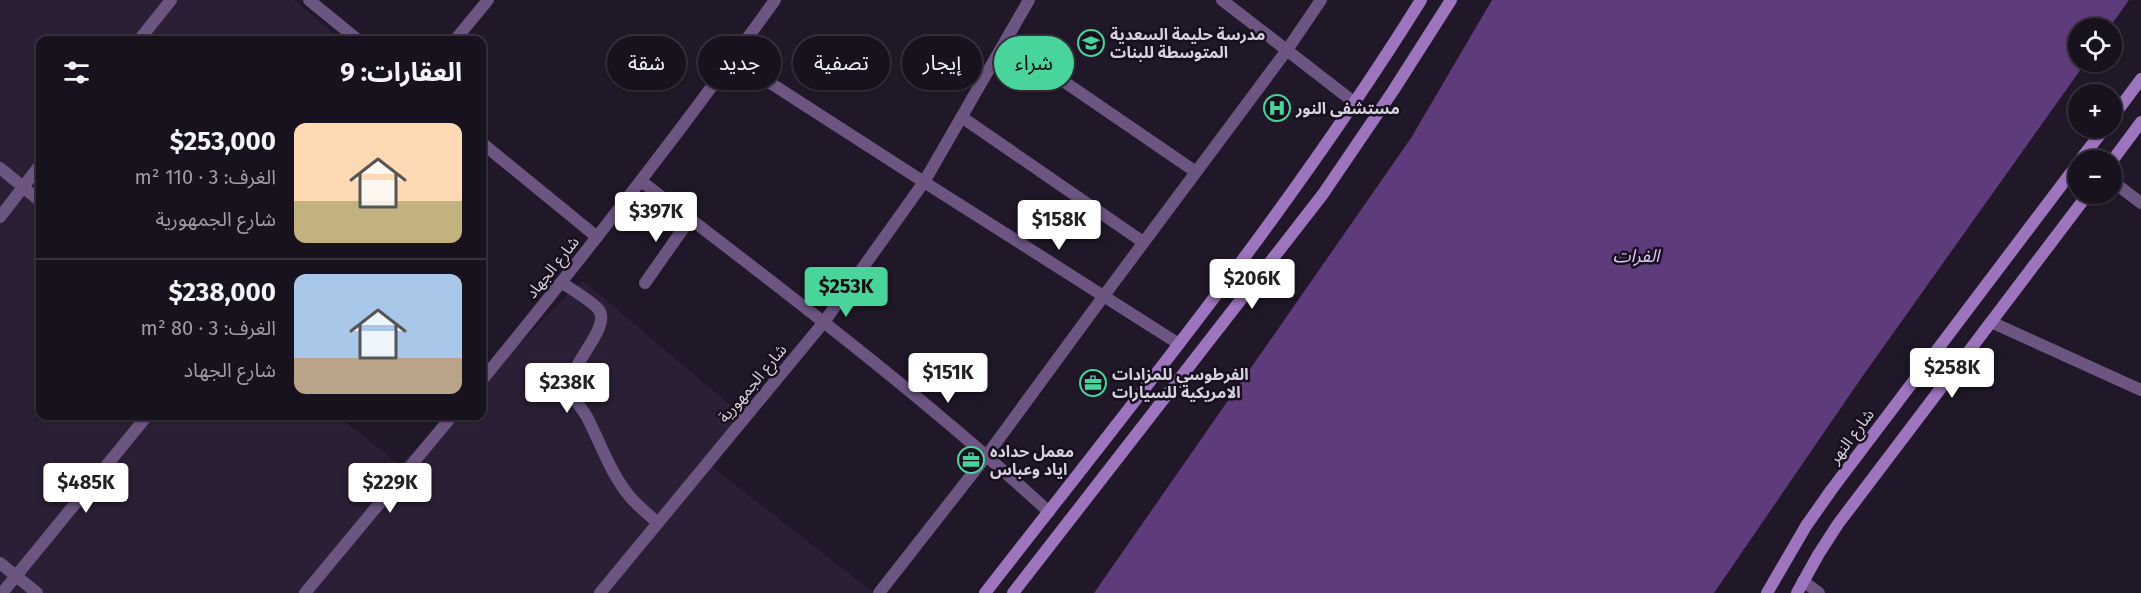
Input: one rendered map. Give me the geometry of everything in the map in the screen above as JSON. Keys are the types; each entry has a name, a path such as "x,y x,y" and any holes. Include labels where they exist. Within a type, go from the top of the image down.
{"main road":[{"path":"985,593 1270,224 1355,103 1421,0"},
{"path":"1013,593 1323,194 1451,0"},
{"path":"2122,105 2141,79"},
{"path":"2120,150 2141,122"},
{"name":"شارع النهر","path":"2088,150 2097,138"},
{"name":"شارع النهر","path":"1767,593 1806,526 1832,489 2068,177"},
{"path":"1797,593 1838,524 2080,204"},
{"path":"1109,433 1126,447"}],"street":[{"path":"142,36 171,0"},
{"path":"309,0 353,36"},
{"path":"459,36 488,0"},
{"name":"شارع الجهاد","path":"749,36 775,0"},
{"name":"شارع الجمهورية","path":"1009,36 1029,0"},
{"path":"1222,0 1355,103"},
{"path":"879,593 987,455 1287,50 1321,0"},
{"name":"شارع الجمهورية","path":"600,593 824,322 924,182 994,63"},
{"path":"781,89 1179,344"},
{"path":"1074,89 1196,172"},
{"name":"شارع الجهاد","path":"486,375 562,283 709,90"},
{"path":"963,118 1143,242"},
{"path":"486,146 597,237"},
{"path":"0,168 36,198"},
{"path":"0,217 36,170"},
{"path":"641,181 824,322 987,455 1048,512"},
{"path":"2122,189 2141,203"},
{"path":"645,284 690,219"},
{"path":"562,283 599,309 602,318 572,374 573,395 586,415 618,480 631,498 658,523"},
{"path":"1991,322 2141,390"},
{"path":"2,593 144,420"},
{"path":"305,593 449,420"},
{"path":"0,562 37,593"},
{"path":"1803,581 1819,593"}],"shaded area":[{"path":"0,0 294,0 337,36 36,36 36,420 343,420 400,465 445,420 486,420 486,378 582,280 748,420 711,466 874,593 0,593"}],"water":[{"name":"الفرات","path":"1492,0 2129,0 2116,18 2068,18 2068,72 2079,72 2068,84 2068,87 1862,377 1714,593 1094,593 1411,138"}],"place":[{"name":"مدرسة حليمة السعدية المتوسطة للبنات","path":"1091,43"},
{"name":"مستشفى النور","path":"1277,108"},
{"name":"الفرطوسي للمزادات الامريكية للسيارات","path":"1093,383"},
{"name":"معمل حداده اياد وعباس","path":"971,460"}]}
